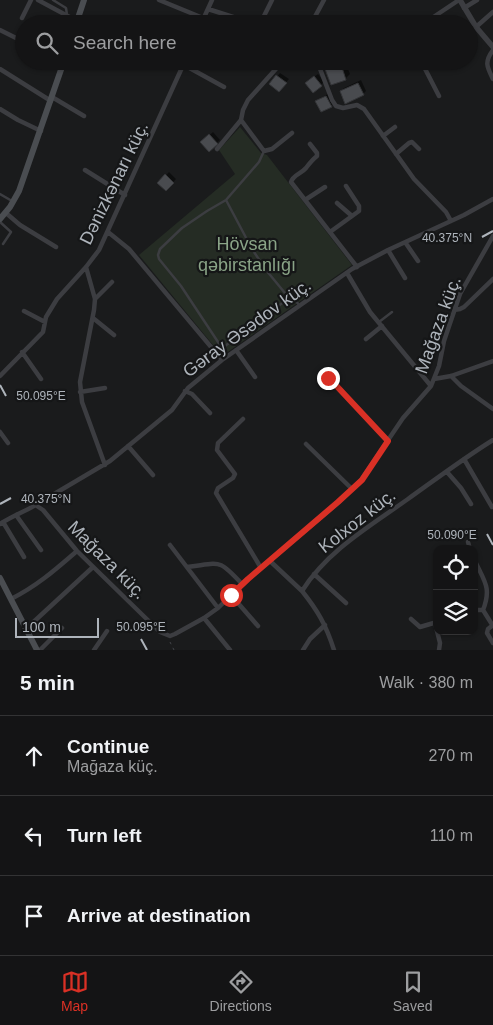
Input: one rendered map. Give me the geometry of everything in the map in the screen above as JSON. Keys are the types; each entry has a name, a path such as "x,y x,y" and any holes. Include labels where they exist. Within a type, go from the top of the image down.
{"main road":[{"path":"79,15 84,0"},
{"path":"0,221 13,202 41,131 60,70"},
{"path":"0,578 39,650"}],"street":[{"path":"24,15 31,0"},
{"path":"38,0 67,15"},
{"path":"159,0 196,15"},
{"path":"205,15 212,0"},
{"path":"264,15 272,0"},
{"path":"316,15 324,0"},
{"path":"436,15 459,0 469,15"},
{"path":"464,8 477,0"},
{"path":"208,9 227,15"},
{"path":"478,24 493,12"},
{"path":"478,29 493,49 486,61 486,66 493,79"},
{"path":"0,30 15,38"},
{"path":"0,69 84,116"},
{"name":"Dənizkənarı küç.","path":"0,376 43,332 46,317 57,299 99,250 182,70"},
{"path":"196,70 224,87"},
{"path":"217,149 241,120 248,100 276,70"},
{"path":"321,70 335,104 343,108 361,106 416,182 446,212 451,221"},
{"path":"426,70 439,96"},
{"path":"0,108 18,120 41,131"},
{"path":"241,120 264,151 272,149 292,133"},
{"path":"383,136 395,128"},
{"path":"396,154 412,142 419,149"},
{"path":"310,144 317,152 317,156 291,180 357,267"},
{"path":"85,170 125,195"},
{"path":"330,232 360,209 346,186"},
{"path":"305,200 325,187"},
{"name":"Gəray Əsədov küç.","path":"2,523 31,506 37,506 44,500 105,465 172,410 185,391 222,360 347,273 388,250 493,199"},
{"path":"337,203 352,216"},
{"path":"6,213 20,225 56,247"},
{"path":"108,232 129,249 222,360"},
{"name":"Mağaza küç.","path":"37,506 43,510 76,551 160,632 170,636 204,618 218,608 242,584 362,480 403,418 431,386 454,310 464,286 493,236"},
{"path":"405,242 418,261"},
{"path":"388,250 405,278"},
{"path":"86,267 95,299 80,382 80,392 105,465"},
{"path":"347,273 370,312 431,386"},
{"path":"454,310 464,307 493,279"},
{"path":"95,299 112,282"},
{"path":"24,311 45,322"},
{"path":"93,318 114,335"},
{"path":"366,339 380,324"},
{"path":"236,350 255,377"},
{"path":"22,352 41,379"},
{"path":"434,379 451,376 493,360"},
{"path":"451,376 461,386 493,408"},
{"path":"323,378 331,380 388,441"},
{"path":"80,392 105,388"},
{"path":"185,391 192,394 210,413"},
{"path":"243,419 216,447 235,474 234,478 218,488 216,493 261,568"},
{"path":"0,432 8,443"},
{"name":"Kolxoz küç.","path":"302,591 314,574 355,536 493,440"},
{"path":"306,444 352,489"},
{"path":"128,446 153,475"},
{"path":"464,459 492,507"},
{"path":"447,472 461,488 471,504"},
{"path":"16,515 41,550"},
{"path":"2,523 24,557"},
{"path":"170,545 218,608"},
{"path":"11,599 33,588 48,577 76,551"},
{"path":"270,561 302,591 318,612 334,650"},
{"path":"187,566 220,563 242,584"},
{"path":"27,628 93,567"},
{"path":"478,569 488,590 488,598 483,610"},
{"path":"314,574 346,603"},
{"path":"231,595 258,626"},
{"path":"478,610 483,610"},
{"path":"483,610 493,626 488,629 487,633 493,643"},
{"path":"204,618 230,650"},
{"path":"411,619 420,627 433,624"},
{"path":"303,650 310,639 324,625"},
{"path":"39,650 62,628"},
{"path":"94,650 107,631"},
{"path":"438,635 439,650"}],"lane":[{"path":"53,0 66,8 67,15"},
{"path":"264,151 259,162 226,200 182,228 160,249 158,255 220,345 223,346 290,298"},
{"path":"0,194 13,202"},
{"path":"226,200 252,249 266,270 290,298 295,300 300,306"},
{"path":"0,221 11,232 3,244"},
{"path":"380,324 392,312"}],"path":[{"path":"170,636 170,644 174,650"}],"green space":[{"name":"Hövsan qəbirstanlığı","path":"240,127 261,153 267,155 352,265 222,356 139,255 235,174 219,150"}],"building":[{"path":"325,70 343,70 346,80 331,85"},
{"path":"276,75 287,83 279,92 269,84"},
{"path":"314,76 322,86 313,93 305,83"},
{"path":"358,83 364,95 345,104 340,91"},
{"path":"326,96 332,107 321,112 315,101"},
{"path":"209,134 218,144 209,152 200,142"},
{"path":"165,174 174,183 166,191 157,183"}],"route":[{"path":"231,595 362,480 388,441 328,378"}]}
